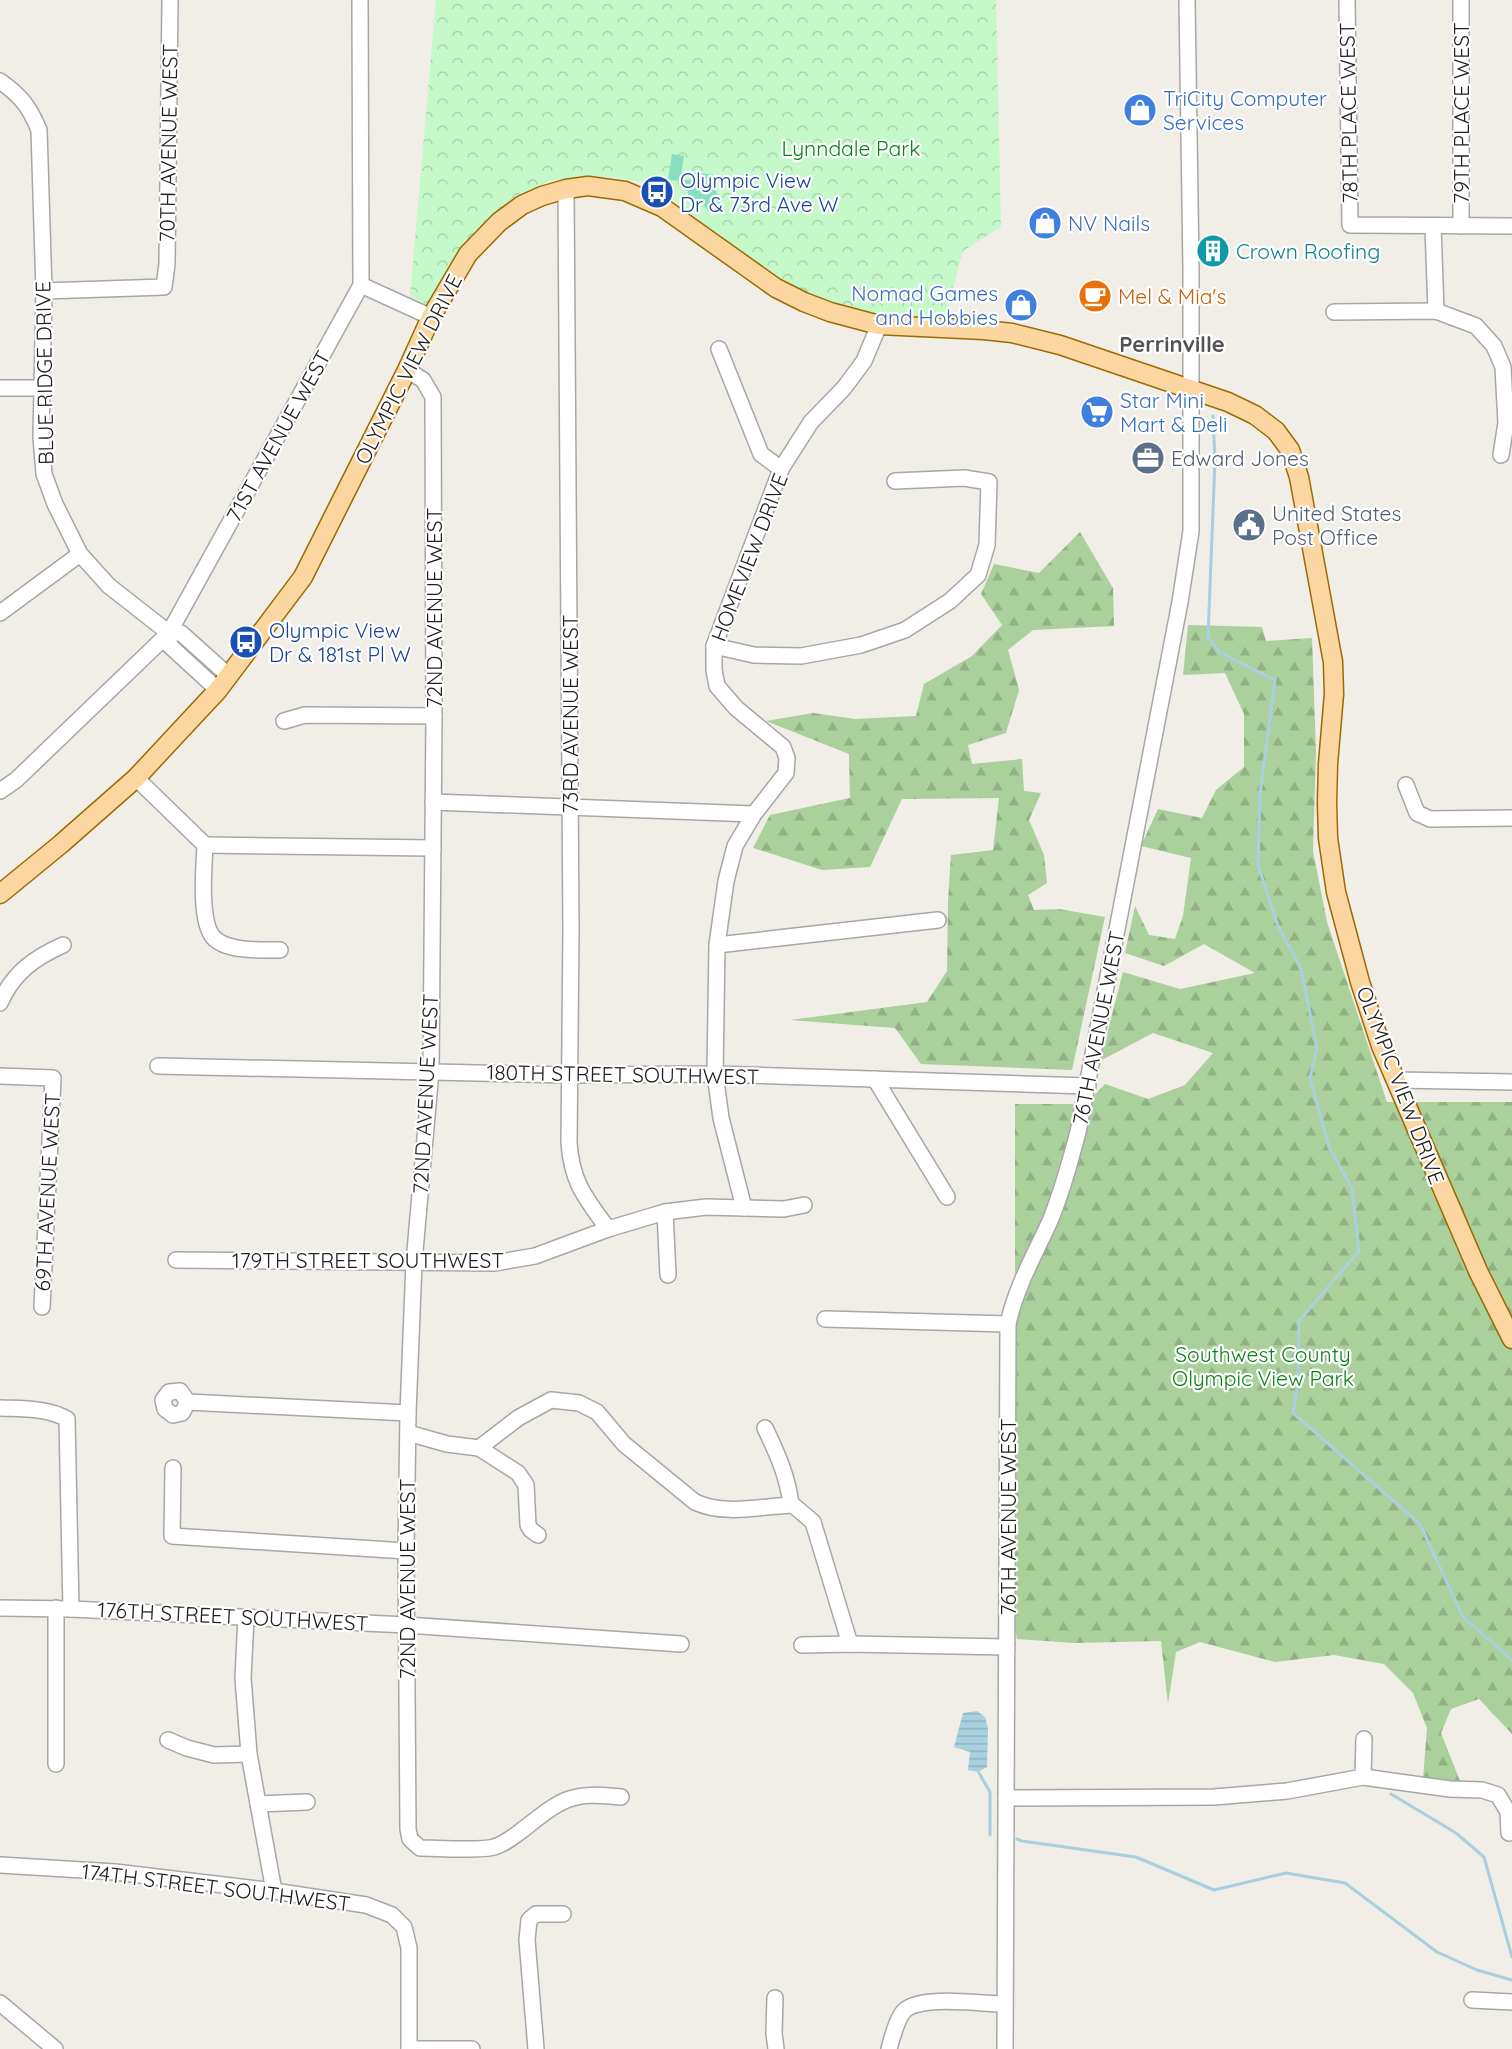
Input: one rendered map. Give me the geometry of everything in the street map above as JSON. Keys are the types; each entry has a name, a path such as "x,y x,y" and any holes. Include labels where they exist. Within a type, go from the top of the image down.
{"main road":[{"name":"OLYMPIC VIEW DRIVE","path":"0,894 136,778 224,683 303,577 407,370 431,316 468,254 499,222 522,205 542,196 588,186 606,187 641,196 689,225 776,288 804,303 879,325 978,329 1012,333 1060,345 1246,410 1269,424 1286,444 1298,470 1333,662 1334,694 1327,785 1328,838 1333,872 1369,1011 1395,1080 1478,1271 1512,1339"}],"street":[{"name":"70TH AVENUE WEST","path":"44,291 164,286 167,264 170,0"},
{"name":"71ST AVENUE WEST","path":"0,791 16,780 169,633 361,285 360,0"},
{"name":"76TH AVENUE WEST","path":"1005,2049 1008,1324 1013,1301 1057,1202 1078,1132 1180,602 1191,531 1192,390 1187,0"},
{"name":"78TH PLACE WEST","path":"1347,0 1350,225 1433,226"},
{"name":"79TH PLACE WEST","path":"1461,0 1461,226"},
{"name":"BLUE RIDGE DRIVE","path":"0,81 18,94 32,112 39,130 44,291 41,437 45,474 55,504 80,554 109,586 169,633 182,633 224,683"},
{"name":"73RD AVENUE WEST","path":"566,189 571,1075 569,1143 571,1165 579,1188 608,1229"},
{"path":"1433,226 1512,226"},
{"name":"79TH PLACE WEST","path":"1433,226 1436,311"},
{"path":"361,285 431,316"},
{"path":"1334,312 1436,311 1476,326 1494,346 1503,367 1506,423 1501,455"},
{"name":"HOMEVIEW DRIVE","path":"744,1208 721,1118 715,1074 717,945 726,881 735,846 754,814 786,773 787,758 783,747 736,708 717,686 714,646 781,469 811,422 844,388 864,361 879,325"},
{"path":"719,349 761,454 781,469"},
{"name":"72ND AVENUE WEST","path":"407,370 423,380 433,397 434,716 430,1071 414,1262 408,1413 406,1551 408,1829 410,1839 420,1848 493,1848 512,1838 550,1807 570,1798 590,1794 621,1797"},
{"path":"0,388 41,388"},
{"path":"714,646 754,655 801,656 861,645 905,630 950,601 978,575 987,545 989,482 964,478 895,481"},
{"path":"0,613 80,554"},
{"path":"284,721 305,715 434,716"},
{"path":"136,778 205,845 433,848"},
{"path":"1406,785 1417,813 1430,819 1512,818"},
{"path":"433,802 754,814"},
{"path":"205,845 203,895 208,927 214,938 232,947 280,950"},
{"path":"717,945 938,920"},
{"path":"0,1003 15,978 38,956 63,945"},
{"name":"180TH STREET SOUTHWEST","path":"158,1066 571,1075 715,1074 1088,1086"},
{"name":"69TH AVENUE WEST","path":"0,1076 52,1078 42,1307"},
{"path":"875,1079 948,1197"},
{"path":"1395,1080 1512,1082"},
{"name":"179TH STREET SOUTHWEST","path":"176,1260 495,1263 535,1256 608,1229 665,1212 706,1207 784,1209 804,1205"},
{"path":"665,1212 668,1275"},
{"path":"825,1319 1008,1324"},
{"path":"479,1448 518,1418 551,1400 579,1403 597,1412 624,1444 695,1502 707,1508 791,1505 813,1522 850,1644"},
{"path":"188,1402 408,1413"},
{"path":"0,1408 57,1413 67,1419 64,1608 56,1764"},
{"path":"765,1428 789,1487 791,1505"},
{"path":"408,1433 447,1444 479,1448 518,1473 526,1485 528,1525 538,1535"},
{"path":"173,1467 172,1536 406,1551"},
{"name":"176TH STREET SOUTHWEST","path":"0,1608 64,1608 407,1625 681,1644"},
{"path":"246,1617 243,1678 249,1754 274,1891"},
{"path":"802,1645 1007,1647"},
{"path":"1364,1739 1364,1777"},
{"path":"168,1740 214,1755 249,1754"},
{"path":"1006,1797 1214,1797 1287,1791 1364,1777 1450,1789 1482,1790 1498,1795 1508,1812 1509,1833"},
{"path":"258,1804 308,1802"},
{"name":"174TH STREET SOUTHWEST","path":"0,1865 115,1872 274,1891 366,1905 392,1915 404,1927 409,1948 409,2049"},
{"path":"536,2049 527,1940 529,1920 536,1914 562,1914"},
{"path":"775,1998 776,2049"},
{"path":"1472,2000 1512,2002"},
{"path":"889,2049 902,2014 917,2004 931,2002 1005,2004"},
{"path":"0,2003 55,2049"},
{"path":"409,2049 472,2049"}],"green space":[{"name":"Lynndale Park","path":"436,0 996,0 1001,227 963,251 945,319 892,319 849,309 789,286 741,253 654,185 615,177 582,177 548,181 491,217 470,238 429,306 410,296"},
{"path":"672,154 684,156 680,181 668,180"},
{"path":"695,172 719,176 716,192 721,200 718,207 707,210 702,203 688,196 688,191 684,190 685,180 690,180"},
{"path":"1080,532 1113,588 1114,626 1033,630 1008,650 1019,690 1006,733 968,745 972,764 1022,759 1024,791 1041,793 1029,820 1044,855 1047,883 1028,895 1034,910 1059,909 1105,917 1072,1070 921,1064 895,1028 790,1020 927,1002 947,971 951,855 993,850 999,798 902,799 870,867 822,870 753,848 770,815 850,798 849,754 766,721 813,713 855,719 916,716 924,684 972,656 1002,625 981,594 994,564 1039,573"},
{"name":"Southwest County Olympic View Park","path":"1188,625 1262,627 1266,641 1312,638 1316,751 1313,851 1327,922 1387,1102 1512,1102 1512,1734 1479,1699 1451,1709 1441,1733 1460,1781 1423,1779 1427,1728 1413,1693 1384,1664 1334,1655 1275,1662 1200,1642 1176,1652 1168,1704 1161,1641 1074,1643 1017,1639 1015,1627 1015,1104 1086,1104 1105,1084 1148,1099 1185,1085 1213,1053 1153,1033 1100,1061 1123,972 1180,989 1255,973 1204,944 1164,966 1125,953 1135,906 1149,935 1175,939 1183,916 1191,858 1141,846 1158,809 1202,818 1216,790 1244,767 1244,714 1225,673 1183,675"}],"water":[{"path":"977,1711 985,1717 988,1728 987,1767 978,1772 968,1770 970,1752 954,1747 963,1713"}],"waterway":[{"path":"1213,416 1215,460 1208,637 1219,652 1275,680 1260,794 1258,865 1278,926 1301,968 1317,1049 1310,1078 1329,1147 1352,1188 1359,1251 1299,1321 1298,1381 1293,1413 1420,1524 1463,1617 1512,1660"},
{"path":"979,1773 990,1792 990,1835"},
{"path":"1391,1794 1456,1833 1484,1857 1512,1957"},
{"path":"1017,1839 1136,1857 1214,1890 1286,1873 1345,1883 1437,1952 1477,1970 1512,1980"}],"place":[{"name":"TriCity Computer Services","path":"1140,110"},
{"name":"Olympic View Dr & 73rd Ave W","path":"657,192"},
{"name":"NV Nails","path":"1045,223"},
{"name":"Crown Roofing","path":"1213,251"},
{"name":"Mel & Mia's","path":"1095,296"},
{"name":"Nomad Games and Hobbies","path":"1021,305"},
{"name":"Star Mini Mart & Deli","path":"1097,412"},
{"name":"Edward Jones","path":"1148,458"},
{"name":"United States Post Office","path":"1249,525"},
{"name":"Olympic View Dr & 181st Pl W","path":"246,642"}],"district":[{"name":"Perrinville","path":"1172,344"}]}
